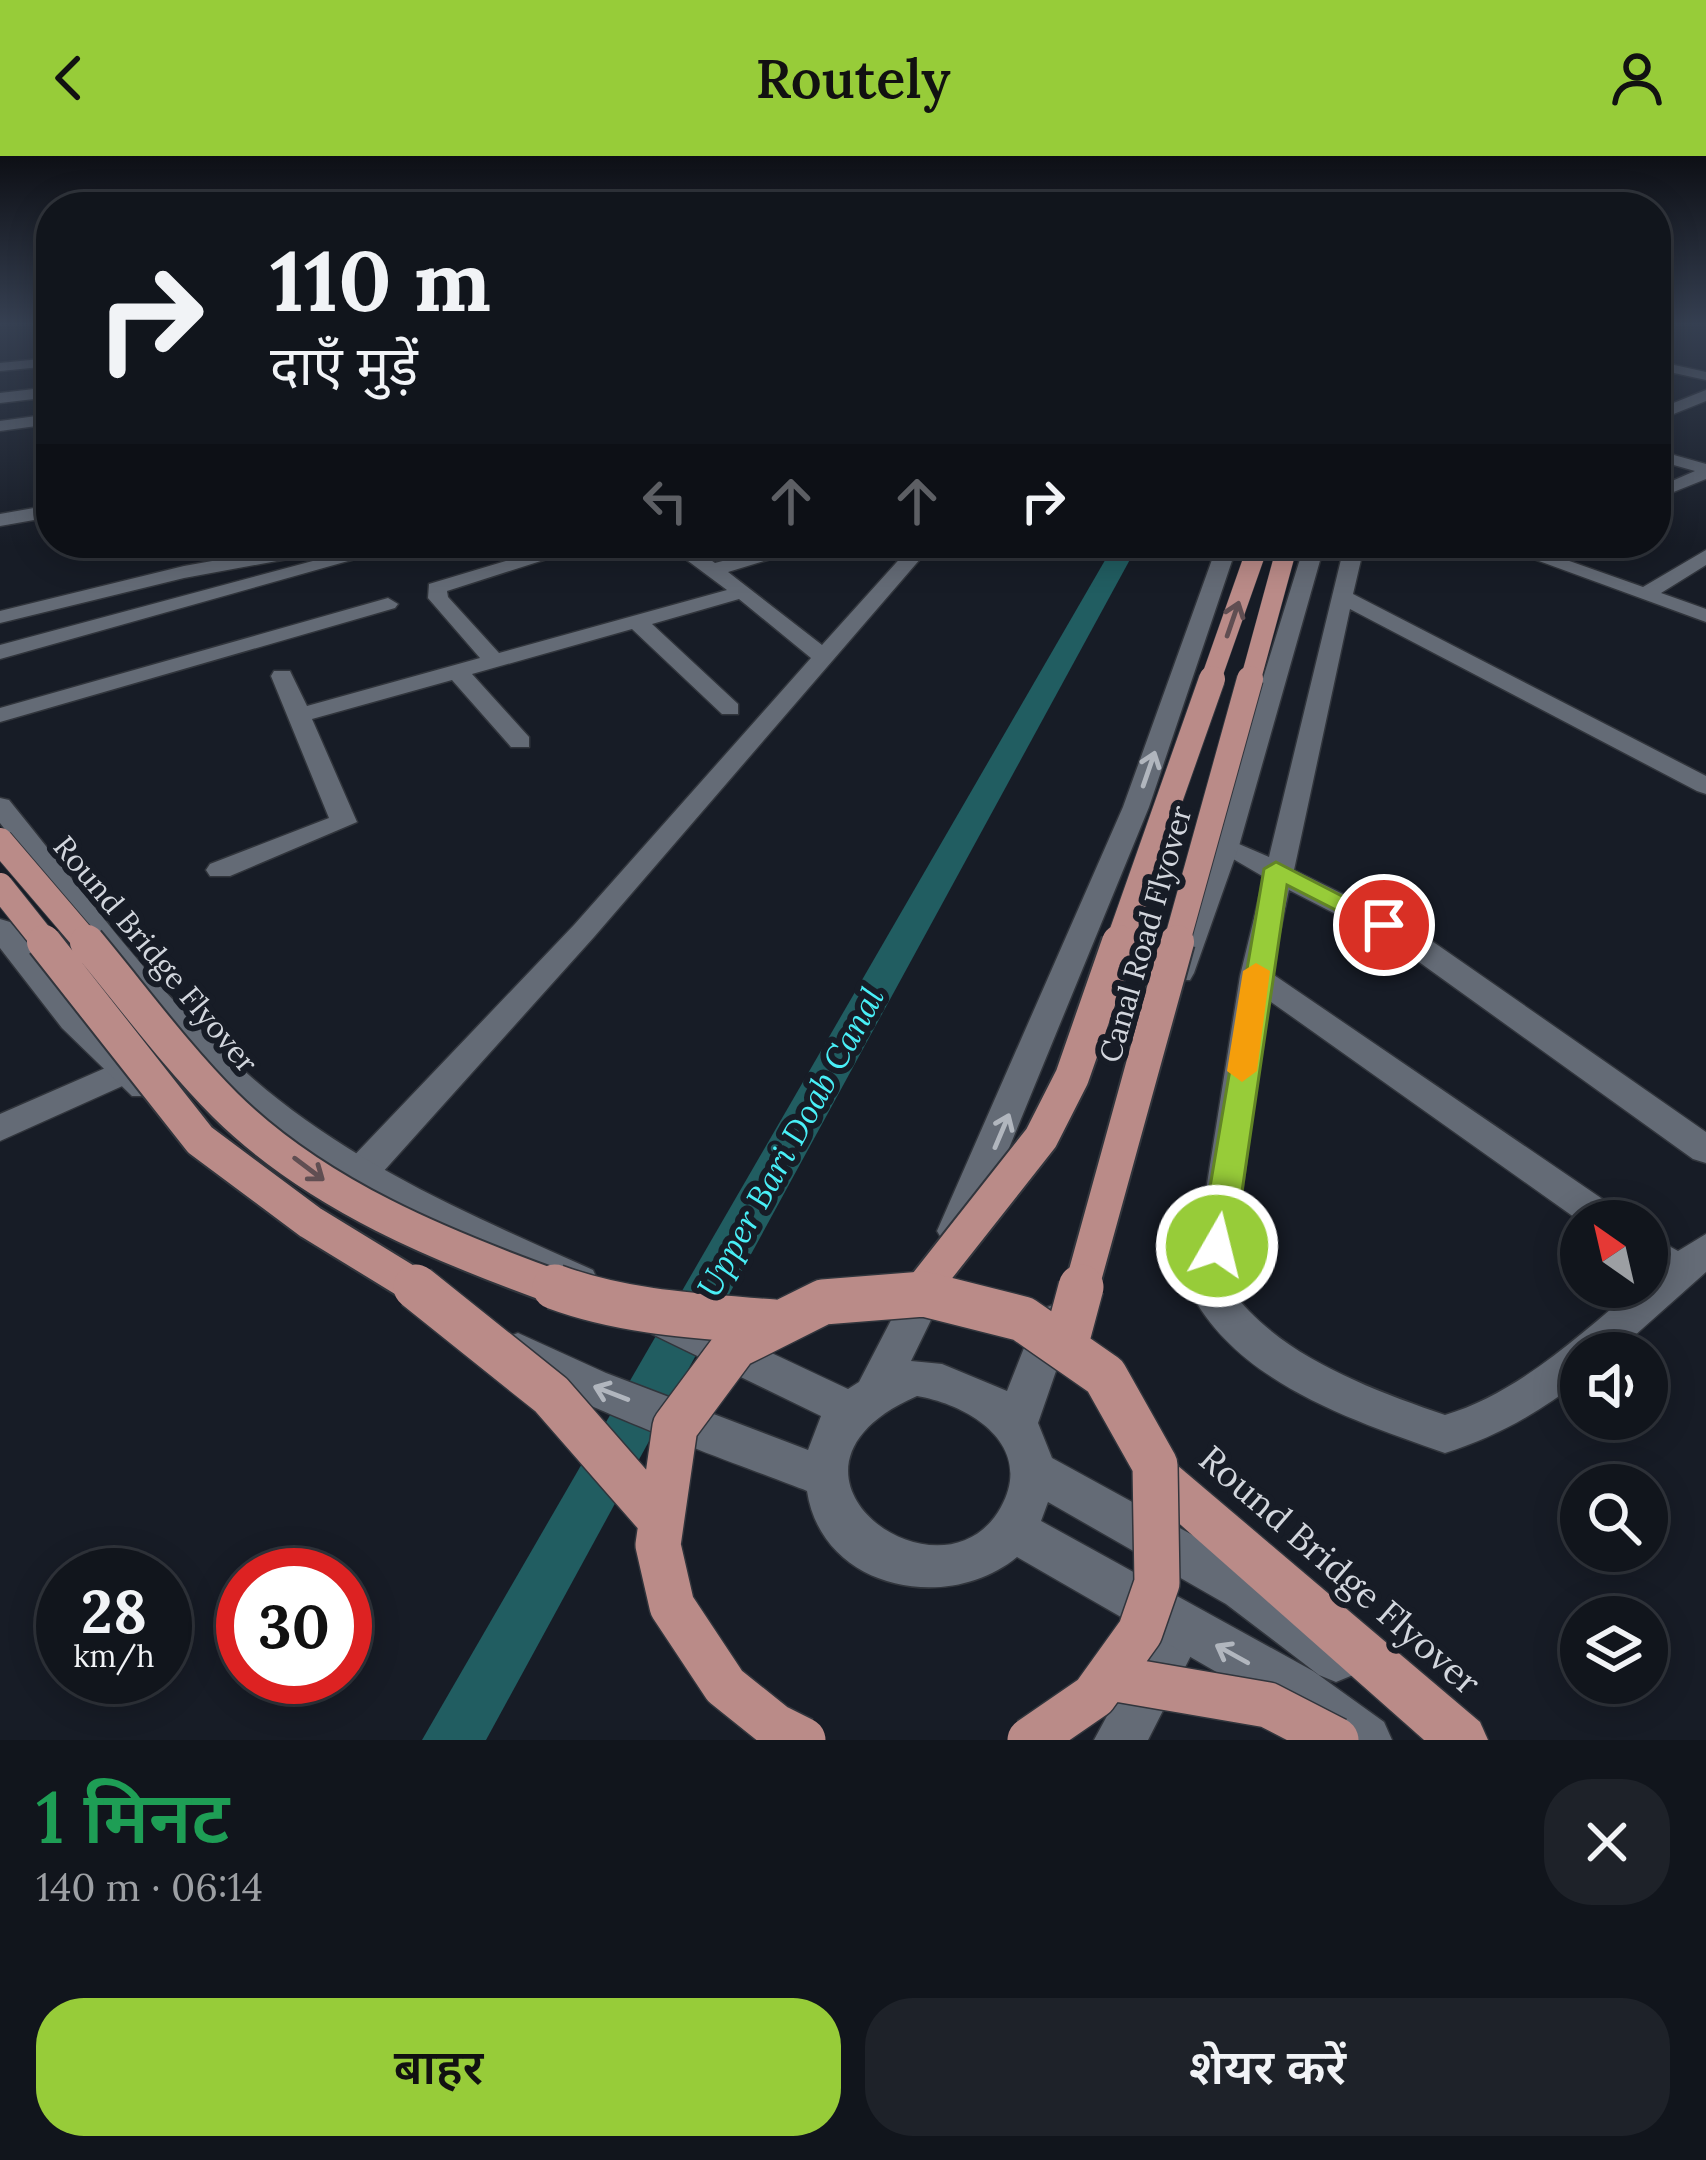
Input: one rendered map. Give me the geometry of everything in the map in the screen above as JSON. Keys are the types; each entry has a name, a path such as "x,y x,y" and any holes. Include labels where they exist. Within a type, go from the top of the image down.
{"main road":[{"name":"Canal Road Flyover","path":"922,1289 1041,1138 1072,1078 1254,558"},
{"name":"Canal Road Flyover","path":"1066,1343 1284,558"},
{"name":"Round Bridge Flyover","path":"0,841 226,1106 344,1196 472,1258 592,1301 774,1322"},
{"path":"0,886 200,1140 310,1222 435,1300 535,1381 656,1515"},
{"name":"Round Bridge Flyover","path":"803,1740 752,1710 717,1678 690,1640 670,1599 656,1515 661,1474 691,1401 715,1370 774,1322 846,1295 922,1289 998,1306 1066,1343 1121,1401 1155,1474 1163,1514 1154,1599 1137,1640 1111,1678 1078,1711 1030,1740"},
{"name":"Round Bridge Flyover","path":"1155,1474 1462,1740"},
{"path":"1111,1678 1268,1705 1347,1734"}],"street":[{"path":"1671,415 1706,422"},
{"path":"0,426 36,421"},
{"path":"1671,460 1706,471"},
{"path":"1671,487 1706,471"},
{"path":"0,520 36,514"},
{"path":"1646,594 1706,556"},
{"path":"0,617 184,572 263,558"},
{"path":"0,652 345,558"},
{"path":"497,664 438,598 436,588 537,558"},
{"path":"695,558 824,657"},
{"path":"712,570 757,558"},
{"path":"360,1173 584,931 911,558"},
{"path":"1223,558 1136,807 980,1182 863,1398 828,1440 824,1477 835,1513 861,1544 899,1564 942,1568 983,1556 1014,1530 1030,1496 1023,1446 1225,846 1311,558"},
{"path":"1352,558 1276,869 1210,1291 1237,1329 1293,1365 1445,1434 1468,1430 1511,1408 1692,1261"},
{"path":"1542,558 1706,616"},
{"path":"301,715 743,592"},
{"path":"1343,597 1706,786"},
{"path":"0,715 388,604"},
{"path":"638,622 730,709"},
{"path":"458,673 520,742"},
{"path":"220,869 344,822 282,676"},
{"path":"0,806 227,1073 360,1173 416,1207 801,1387 863,1398 915,1378 953,1381 988,1397 1023,1446 1243,1588 1442,1740"},
{"path":"1225,846 1406,937 1706,1150"},
{"path":"0,928 73,1020 126,1071 215,1172 356,1263 591,1386 824,1477"},
{"path":"1256,976 1576,1200"},
{"path":"0,1128 126,1071"},
{"path":"356,1263 416,1207"},
{"path":"1014,1530 1182,1626 1347,1734"},
{"path":"1120,1740 1182,1626"}],"waterway":[{"name":"Upper Bari Doab Canal","path":"453,1740 1119,558"}],"slow traffic":[{"path":"1242,1071 1256,971"}],"route":[{"path":"1217,1246 1276,869 1384,925"}]}
